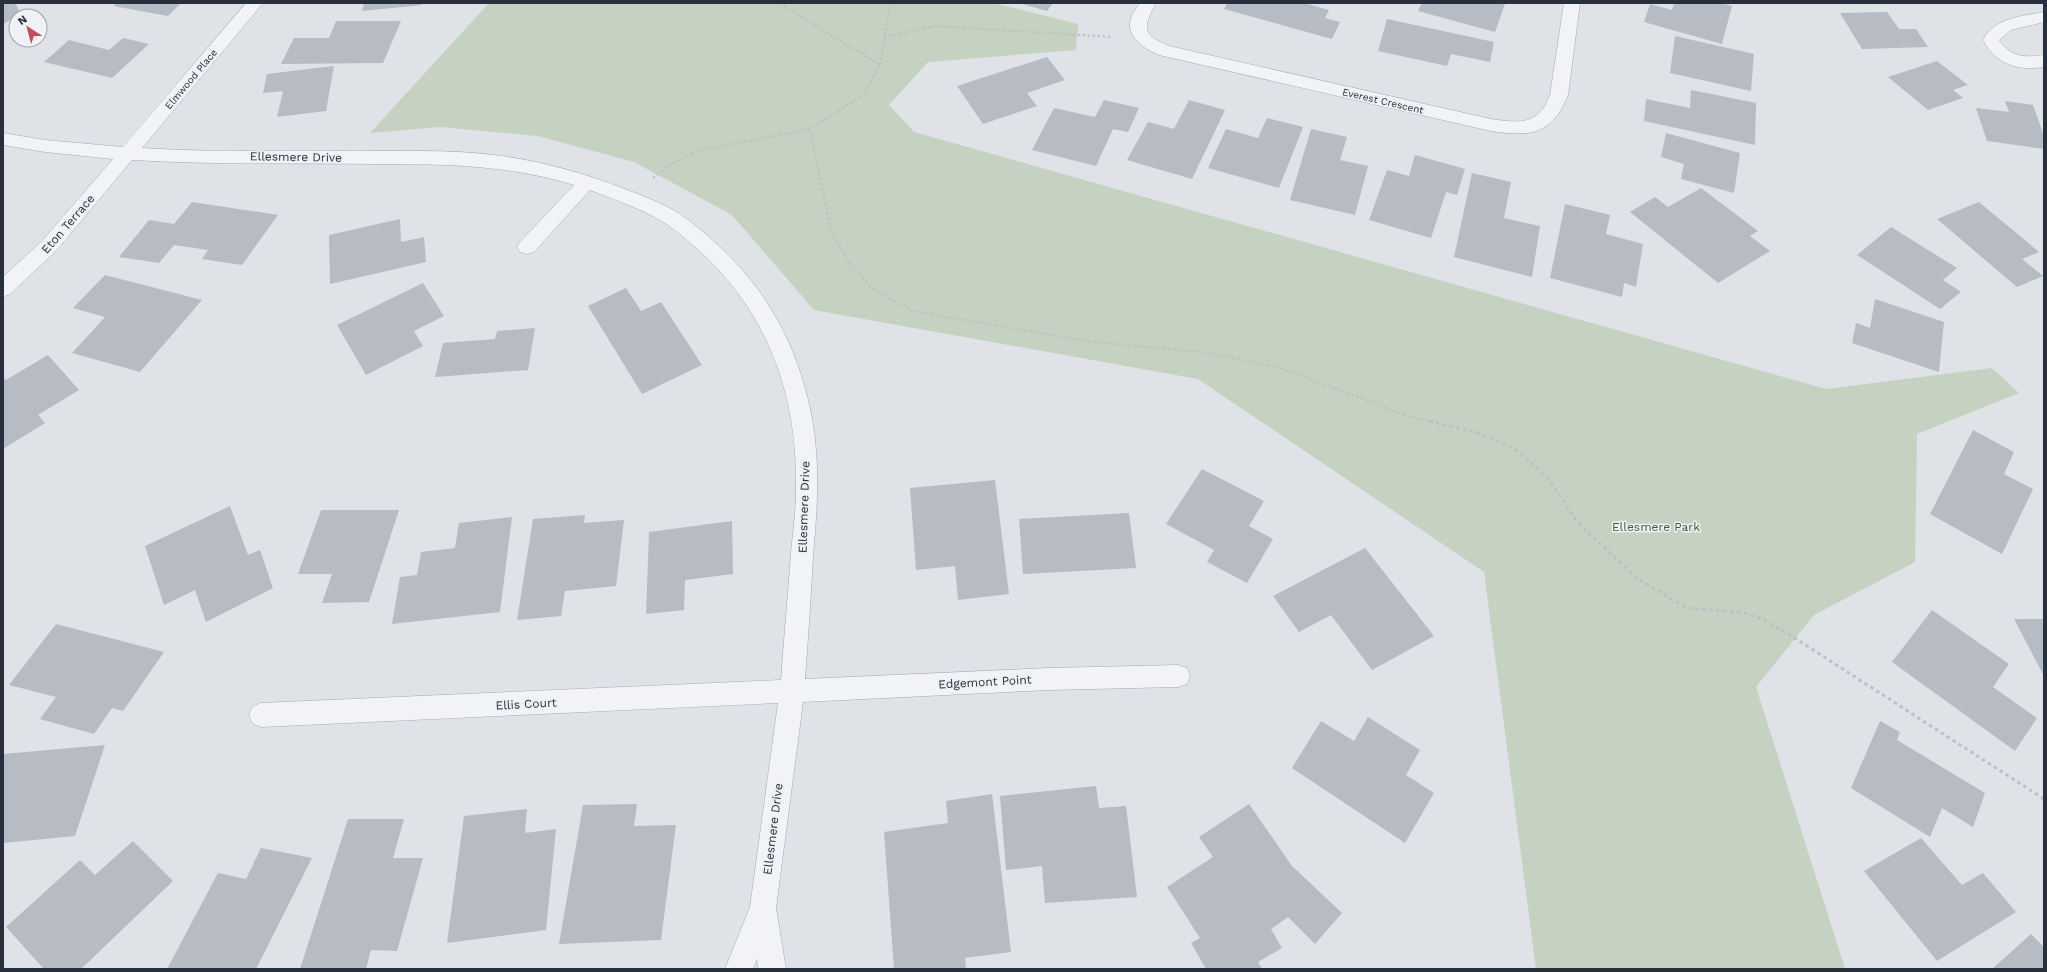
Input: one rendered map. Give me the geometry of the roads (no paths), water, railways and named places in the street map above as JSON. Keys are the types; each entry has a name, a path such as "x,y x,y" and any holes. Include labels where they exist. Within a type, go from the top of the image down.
{"street":[{"name":"Elmwood Place","path":"128,155 255,3"},
{"name":"Everest Crescent","path":"1148,3 1138,23 1139,31 1154,47 1178,55 1491,125 1517,128 1540,122 1550,116 1555,108 1559,95 1572,3"},
{"path":"2044,17 2004,27 1992,35 1992,40 1999,52 2015,61 2025,63 2044,61"},
{"name":"Ellesmere Drive","path":"3,138 46,146 128,155 456,158 526,166 587,182 636,200 682,225 728,267 748,290 765,314 785,357 800,405 806,463 806,497 792,692 763,907 739,969"},
{"name":"Eton Terrace","path":"3,290 49,246 128,155"},
{"path":"527,247 587,182"},
{"name":"Edgemont Point","path":"792,692 1049,679 1178,676"},
{"name":"Ellis Court","path":"261,715 792,692"},
{"name":"Ellesmere Drive","path":"763,907 772,969"}],"park label":[{"name":"Ellesmere Park","path":"1656,527"}]}
